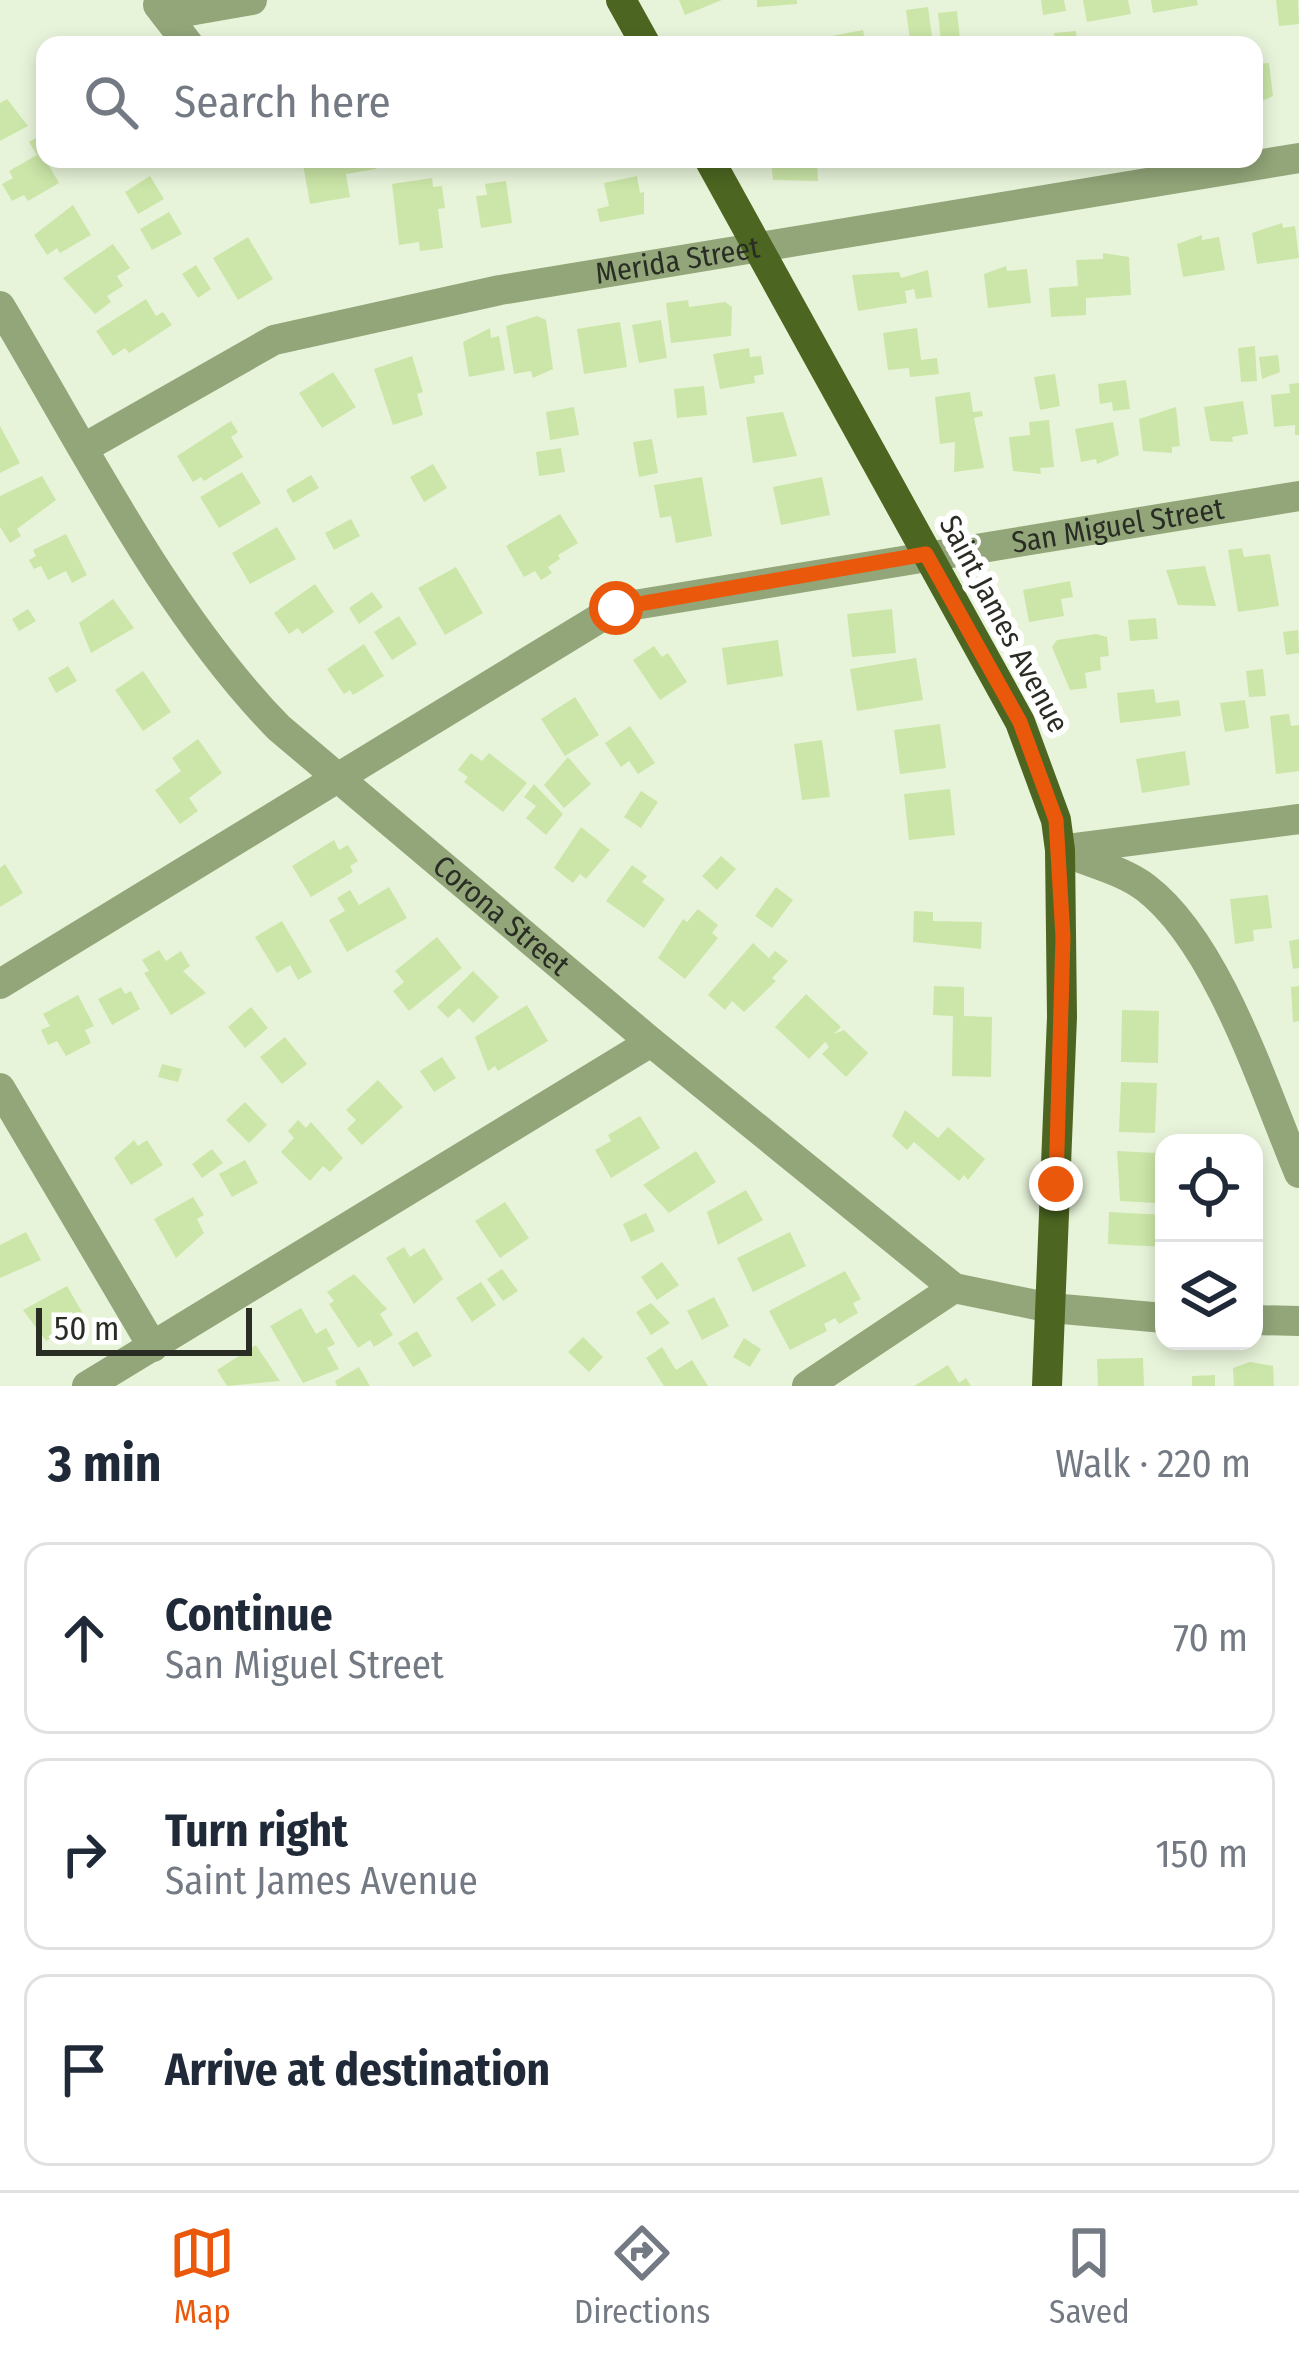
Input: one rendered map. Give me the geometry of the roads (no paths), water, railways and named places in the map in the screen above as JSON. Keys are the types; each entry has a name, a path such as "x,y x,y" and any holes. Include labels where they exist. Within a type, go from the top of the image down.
{"main road":[{"path":"621,0 641,36"},
{"name":"Saint James Avenue","path":"714,168 1020,722 1056,820 1062,1017 1047,1386"}],"street":[{"path":"160,8 252,0"},
{"path":"160,8 182,36"},
{"name":"Merida Street","path":"1263,164 1299,158"},
{"name":"Merida Street","path":"84,448 274,340 500,290 1238,168"},
{"name":"Corona Street","path":"0,305 84,448 235,683 338,778 651,1042 954,1288 1051,1308 1155,1317"},
{"name":"San Miguel Street","path":"0,984 616,608 1299,496"},
{"path":"1060,850 1299,819"},
{"path":"1060,850 1143,886 1174,915 1215,981 1299,1173"},
{"path":"87,1386 651,1042"},
{"path":"0,1088 153,1346"},
{"path":"807,1386 954,1288"},
{"path":"1263,1320 1299,1322"}]}
